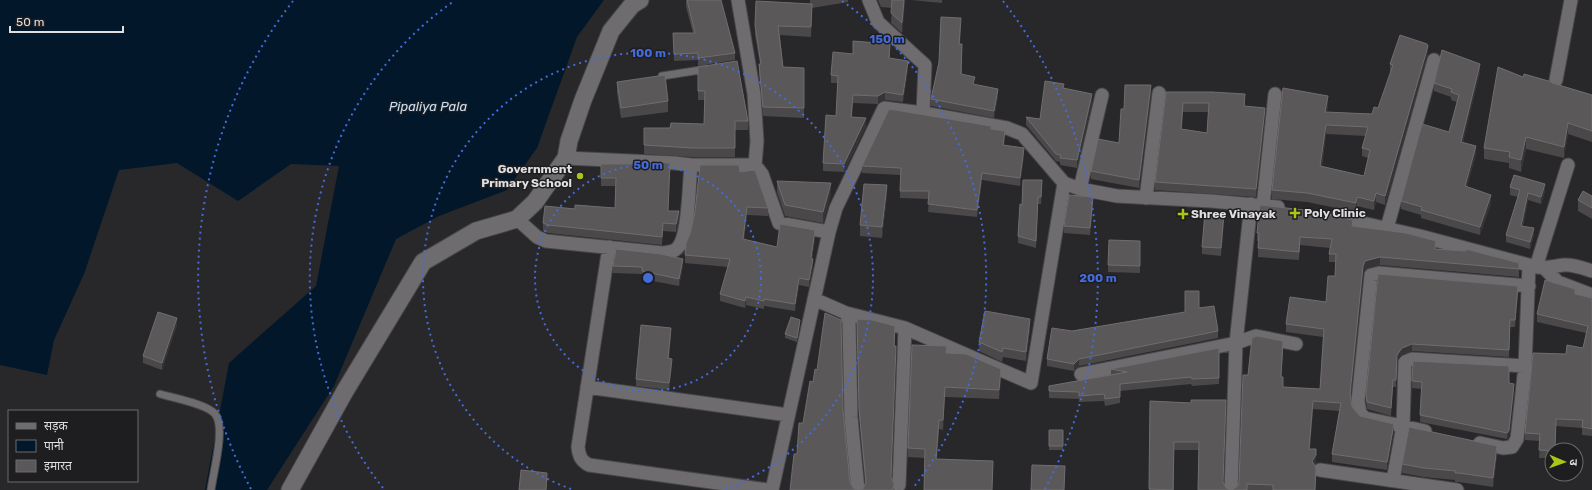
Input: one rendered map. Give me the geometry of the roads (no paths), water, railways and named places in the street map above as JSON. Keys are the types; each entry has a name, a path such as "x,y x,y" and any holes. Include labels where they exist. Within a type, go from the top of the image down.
{"street":[{"path":"290,490 341,398 423,262 476,232 517,220 536,202 566,158 569,141 583,100 611,31 632,5 640,0"},
{"path":"738,0 757,141 755,164 762,174 779,223 829,232"},
{"path":"868,0 878,22 925,65 923,113"},
{"path":"1556,80 1571,0"},
{"path":"1387,228 1434,60"},
{"path":"1146,198 1159,93"},
{"path":"1231,490 1236,342 1275,94"},
{"path":"1080,189 1102,95"},
{"path":"772,490 829,232 836,208 884,108 923,113 1007,128 1022,134 1064,183 1080,189 1117,196 1257,205 1291,209"},
{"path":"566,158 691,165 755,164"},
{"path":"517,220 537,237 546,241 663,254 674,252 680,245 684,232 691,165"},
{"path":"1464,440 1503,448 1512,447 1517,439 1525,366 1529,286 1537,267 1568,165"},
{"path":"814,299 846,313 905,328 1031,383 1064,183"},
{"path":"1320,213 1387,228 1537,267 1564,265 1576,266 1592,271"},
{"path":"609,248 578,447 579,455 582,461 589,465 768,490"},
{"path":"1537,267 1558,282 1592,295"},
{"path":"1441,434 1365,418 1360,413 1358,400 1371,275 1379,273 1529,286"},
{"path":"846,313 849,322 851,417 858,490"},
{"path":"899,485 905,328"},
{"path":"1081,374 1236,342 1256,336 1296,344"},
{"path":"1393,480 1403,426 1404,368 1406,362 1412,359 1525,366"},
{"path":"587,387 788,415"},
{"path":"1320,470 1457,490"}],"lane":[{"path":"662,76 714,68"},
{"path":"160,394 207,408 215,414 220,426 211,490"}],"water":[{"name":"Pipaliya Pala","path":"0,0 604,0 577,37 537,148 507,190 439,216 396,239 334,386 267,490 205,490 229,363 316,286 339,166 291,164 238,201 177,163 119,170 84,274 54,340 47,375 0,365"}],"place":[{"name":"Government Primary School","path":"580,176"},
{"name":"Poly Clinic","path":"1295,213"},
{"name":"Shree Vinayak","path":"1183,214"}]}
